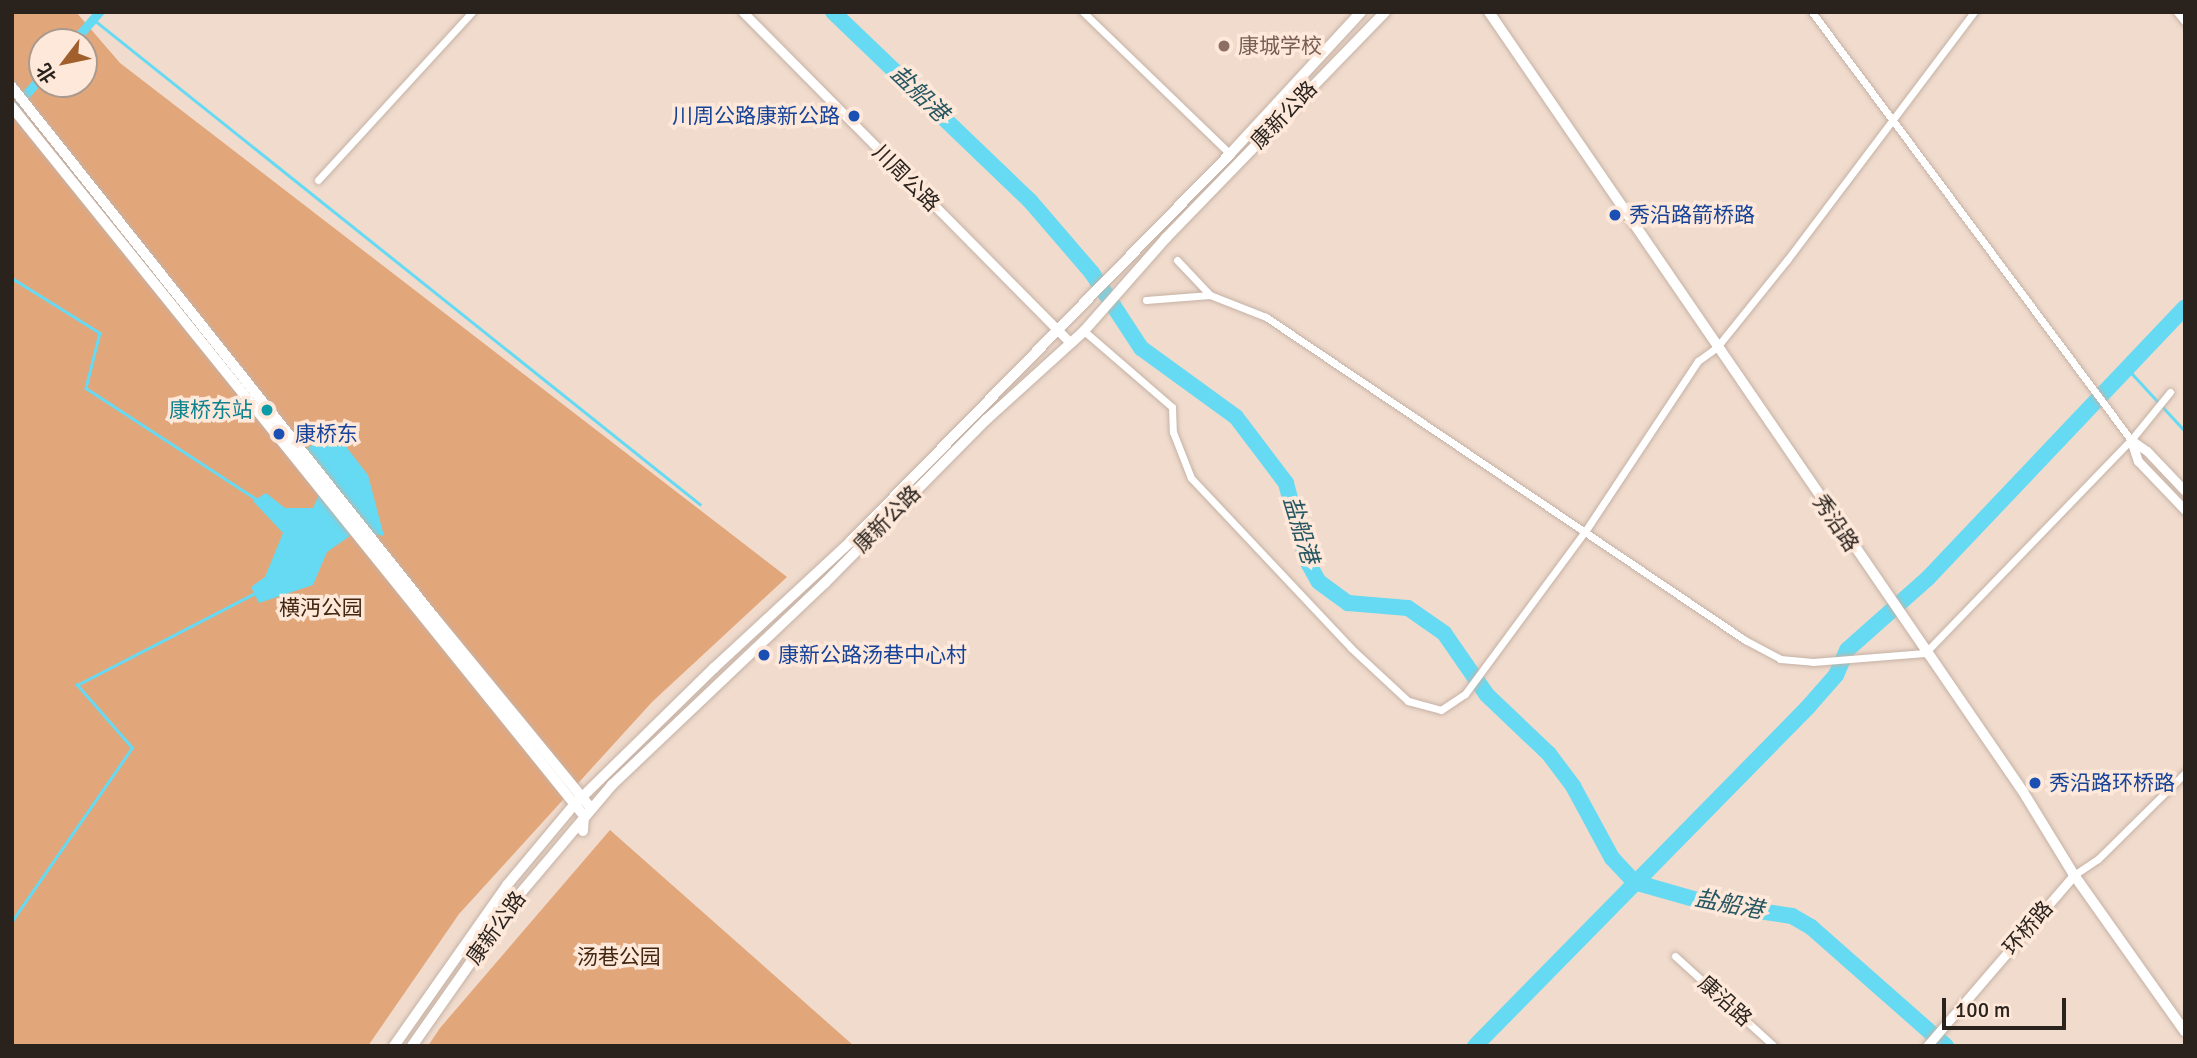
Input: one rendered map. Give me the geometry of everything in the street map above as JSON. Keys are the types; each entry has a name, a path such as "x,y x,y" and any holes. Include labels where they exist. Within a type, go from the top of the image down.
{"main road":[{"name":"康新公路","path":"394,1046 507,885 578,801 713,668 851,541 1230,154 1361,12"},
{"name":"康新公路","path":"412,1046 514,901 587,812 825,583 986,420 1088,327 1176,228 1385,12"},
{"name":"秀沿路","path":"1489,12 1925,653 2022,790 2074,875 2185,1032"},
{"path":"12,86 578,801"},
{"path":"12,107 587,812 583,831"}],"street":[{"path":"318,180 472,12"},
{"name":"川周公路","path":"743,12 1070,343"},
{"path":"1083,12 1230,154"},
{"path":"1812,12 2132,440 2147,451 2185,491"},
{"path":"1088,327 1172,407 1173,432 1191,478 1351,648 1408,701 1441,710 1465,694 1586,530 1698,361 1717,347 1893,123 1974,12"},
{"path":"2177,12 2185,22"},
{"path":"1177,260 1210,295 1266,317 1586,530 1745,640 1780,659 1813,662 1925,653 2132,440 2170,392"},
{"path":"1146,300 1210,295"},
{"path":"2132,440 2138,461 2185,510"},
{"path":"2074,875 2098,859 2185,772"},
{"name":"环桥路","path":"1927,1046 2074,875"},
{"name":"康沿路","path":"1675,956 1774,1046"}],"green space":[{"name":"横沔公园","path":"12,12 76,12 90,28 28,28 28,98 98,98 98,38 120,63 787,577 652,702 459,914 368,1046 12,1046"},
{"name":"汤巷公园","path":"610,830 854,1046 428,1046 440,1028"}],"water":[{"path":"334,431 368,475 384,536 357,531 327,552 313,585 259,603 251,587 265,577 283,533 253,501 266,493 285,508 313,508 322,488 292,458"}],"waterway":[{"path":"85,28 99,12"},
{"name":"盐船港","path":"833,12 1031,202 1092,273 1141,348 1236,417 1286,483 1306,559 1319,582 1348,603 1408,608 1444,633 1487,695 1549,754 1573,786 1612,858 1634,882 1711,904 1792,916 1811,927 1946,1046"},
{"path":"93,19 700,504"},
{"path":"12,110 28,92"},
{"path":"12,278 100,333 86,388 258,500"},
{"path":"1475,1046 1808,707 1836,675 1847,650 1928,578 2185,307"},
{"path":"2127,368 2185,431"},
{"path":"12,921 132,748 77,685 257,592"}],"place":[{"name":"康城学校","path":"1224,46"},
{"name":"川周公路康新公路","path":"854,116"},
{"name":"秀沿路箭桥路","path":"1615,215"},
{"name":"康桥东站","path":"267,410"},
{"name":"康桥东","path":"279,434"},
{"name":"康新公路汤巷中心村","path":"764,655"},
{"name":"秀沿路环桥路","path":"2035,783"}]}
